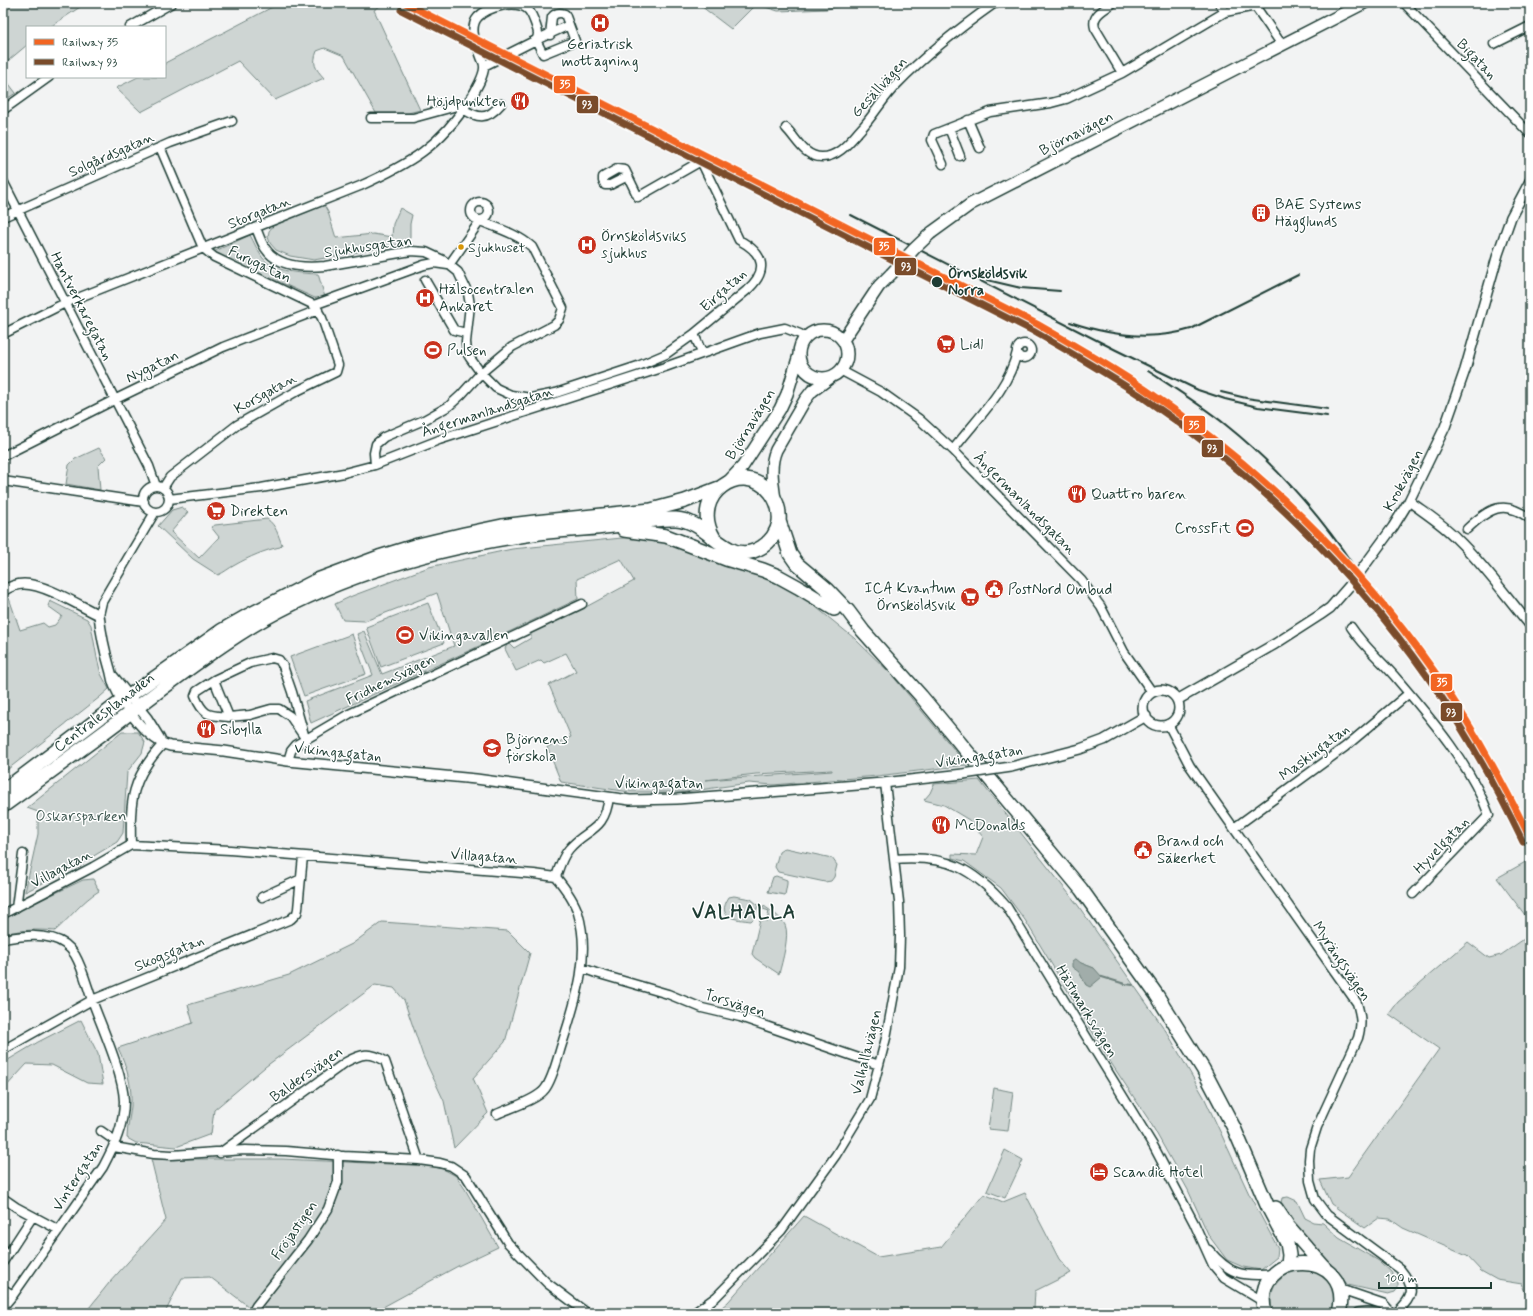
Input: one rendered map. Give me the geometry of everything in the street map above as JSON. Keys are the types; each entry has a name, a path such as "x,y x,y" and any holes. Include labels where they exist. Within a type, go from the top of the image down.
{"highway":[{"path":"714,538 708,525 707,511 711,498 724,485 741,480 755,482 767,489 778,507 779,521 790,554 797,564 828,590 848,611 863,631 922,696 1042,840 1080,889 1156,994 1203,1069 1234,1128 1270,1211 1287,1243 1289,1255 1288,1266"},
{"name":"Centralesplanaden","path":"3,791 126,698 221,631 318,580 350,567 418,545 464,534 502,526 651,510 685,501 724,485"},
{"path":"604,527 673,519 685,520 714,538 724,547 731,550 745,552 788,572 801,580 834,609 863,631"},
{"path":"745,552 759,549 770,540 779,521"},
{"path":"604,527 666,536 726,559 763,570 778,576 834,609"},
{"name":"Centralesplanaden","path":"3,806 224,644 253,626 289,607 353,578 428,554 504,538 537,533 604,527"},
{"path":"1258,1183 1268,1193 1288,1226 1335,1281 1341,1298 1339,1313"},
{"path":"1265,1310 1264,1295 1268,1284 1275,1274 1288,1266 1298,1263 1310,1263 1329,1273"}],"main road":[{"name":"Björnavägen","path":"843,340 879,286 931,233 971,204 1364,3"},
{"path":"775,500 771,471 772,458 776,450 805,400 812,391 836,373 845,364 847,356 843,340 834,333 823,330 815,331 805,338 801,344 799,354 802,365 810,374 821,378 836,373"},
{"name":"Björnavägen","path":"724,485 743,466 780,409 787,394 799,354"}],"street":[{"path":"132,26 172,3"},
{"name":"Gesällvägen","path":"786,128 803,149 812,155 823,157 836,153 845,147 895,86 915,67 940,45 995,3"},
{"path":"1113,3 1096,15 1094,24 1122,73"},
{"path":"1219,3 1225,12"},
{"name":"Bigatan","path":"1404,3 1530,134"},
{"path":"550,34 551,20 554,14 562,12 565,14 575,41 543,54 536,40 538,34 537,29 530,11 522,5 507,4 486,11 478,17 474,25 474,33 484,66 536,40 569,26"},
{"path":"943,164 932,140 934,134 994,111 1059,101 1122,73 1225,12 1255,5 1282,45"},
{"path":"1494,44 1530,26"},
{"name":"Storgatan","path":"3,334 65,303 256,228 360,186 392,171 433,144 452,125 464,110 475,91 484,66"},
{"path":"3,110 48,78"},
{"path":"371,118 413,118 457,106 474,116 482,117 495,111 501,104"},
{"path":"968,120 980,148"},
{"name":"Solgårdsgatan","path":"3,217 160,147 232,121"},
{"path":"948,128 960,156"},
{"name":"Furugatan","path":"160,147 204,248 214,257 316,307"},
{"name":"Eirgatan","path":"628,176 638,196 701,161 739,240 751,247 758,255 761,267 760,274 754,284 694,334"},
{"name":"Hantverkaregatan","path":"3,181 159,487"},
{"name":"Krokvägen","path":"1177,700 1218,678 1311,622 1330,608 1369,561 1409,501 1433,454 1452,409 1465,370 1511,217 1530,181"},
{"path":"375,465 374,453 376,444 384,437 424,420 448,406 461,395 481,373 512,347 554,325 559,320 563,308 532,247 527,242 480,221 449,265"},
{"name":"Sjukhusgatan","path":"256,228 268,252 278,260 290,264 312,268 415,251 431,254 449,265 458,272 468,293 470,306 466,333 467,353 481,373 496,388 517,397 531,398 547,396 652,361 666,354 694,334"},
{"name":"Nygatan","path":"3,456 223,347 316,307 424,265 449,265"},
{"path":"425,280 454,330 466,333"},
{"name":"Korsgatan","path":"159,487 237,425 297,391 336,372 338,365 316,307"},
{"name":"Ångermanlandsgatan","path":"169,499 268,487 344,473 375,465 439,440 665,367 760,333 785,328 805,338"},
{"path":"694,334 702,353"},
{"path":"953,450 994,400 1003,386 1017,356"},
{"name":"Ångermanlandsgatan","path":"836,373 881,392 919,419 953,450 1092,593 1101,606 1126,655 1152,692"},
{"path":"3,481 144,502"},
{"path":"159,487 168,493 169,499 163,510 155,512 148,509 144,502 146,492 151,488 159,487"},
{"path":"1409,501 1457,538 1530,626"},
{"path":"1467,529 1485,512 1497,508 1508,508 1519,512 1530,519"},
{"path":"126,698 114,686 105,652 99,615 102,602 155,512"},
{"path":"4,588 25,584 39,586 99,615"},
{"name":"Fridhemsvägen","path":"288,762 293,748 305,738 349,714 582,604"},
{"path":"1351,627 1360,641 1397,679 1408,694"},
{"path":"272,658 279,660 283,666 292,692 305,738 290,716 279,709 271,709 250,715 229,717 213,715 202,710 195,696 196,690 214,680 260,660 272,658"},
{"path":"214,680 229,717"},
{"path":"1160,690 1167,691 1177,700 1179,706 1178,713 1168,724 1157,725 1151,722 1146,716 1144,703 1152,692 1160,690"},
{"name":"Hyvelgatan","path":"1408,694 1455,752 1472,779 1488,815 1414,894"},
{"name":"Maskingatan","path":"1234,828 1345,747 1408,694"},
{"name":"Vikingagatan","path":"126,698 147,732 163,744 170,746 229,752 288,762 476,779 630,800 677,799 885,783 1012,767 1080,749 1104,740 1146,716"},
{"name":"Myrängsvägen","path":"1168,724 1190,766 1357,1004 1362,1018 1361,1029 1356,1044 1317,1127 1310,1149 1310,1181 1315,1199 1327,1215 1400,1269 1407,1278 1411,1287 1410,1296 1403,1307 1396,1313"},
{"path":"131,845 131,816 134,789 140,773 163,744"},
{"name":"Valhallavägen","path":"694,1313 703,1310 781,1231 836,1155 870,1099 886,1038 899,967 900,926 885,783"},
{"path":"497,1114 536,1097 545,1090 548,1084 574,1006 582,968 582,935 578,913 568,893 556,878 561,861 569,849 602,821 607,811 609,797"},
{"name":"Villagatan","path":"3,914 131,845 303,856 534,874 556,878"},
{"path":"16,908 23,854"},
{"name":"Skogsgatan","path":"3,1050 92,1000 291,919 297,913 298,909 303,856"},
{"name":"Hästmarksvägen","path":"894,859 927,859 943,861 979,879 1007,907 1150,1141 1204,1245 1212,1265 1224,1278 1259,1299 1265,1310"},
{"path":"262,897 301,879"},
{"name":"Vintergatan","path":"3,939 40,936 57,939 70,948 75,955 116,1067 124,1100 122,1123 115,1144 103,1167 3,1307"},
{"name":"Torsvägen","path":"582,968 668,994 702,1008 740,1017 879,1065"},
{"name":"Baldersvägen","path":"220,1153 346,1062 359,1055 376,1054 385,1060 419,1160"},
{"path":"101,1130 111,1138 115,1144 154,1154 172,1155 220,1153 245,1150 279,1150 419,1160 450,1166 466,1176 508,1243 547,1283 587,1313"},
{"name":"Fröjastigen","path":"252,1313 308,1240 328,1209 338,1182 338,1155"},
{"path":"3,1198 16,1207 58,1230"},
{"path":"3,1262 33,1216"},
{"name":"Hästmarksvägen","path":"1204,1245 1220,1263 1234,1272 1248,1275 1275,1274"},
{"path":"3,1289 13,1295"},
{"path":"1339,1289 1383,1304 1391,1313"},
{"path":"1358,1313 1377,1313"}],"green space":[{"path":"3,3 86,3 52,26 26,26 26,46 3,65"},
{"path":"280,3 385,3 374,10 420,110 408,113 376,113 344,56 325,48 317,51 315,59 315,66 324,78 275,100 238,61 141,112 116,88 136,78 166,78 166,62"},
{"path":"697,3 858,3 827,9 778,11 756,4 731,29"},
{"path":"3,76 16,93 3,101"},
{"path":"324,205 328,212 336,238 373,234 392,237 393,224 400,208 412,215 410,224 410,238 403,244 314,260 290,256 276,250 270,243 268,237 269,231 273,226"},
{"path":"250,235 262,257 273,266 288,271 318,274 325,297 315,298 213,252"},
{"path":"99,448 106,458 98,466 100,490 66,484 69,465 75,459"},
{"path":"182,507 188,512 171,532 199,558 219,537 211,527 215,525 267,519 275,527 282,545 251,557 218,575 193,559 158,526 172,510"},
{"path":"642,536 733,555 806,599 854,638 891,674 967,765 877,776 773,785 749,783 685,792 630,792 561,782 547,747 571,737 549,685 576,671 566,653 544,663 541,660 516,671 505,649 508,642 514,648 531,638 531,633 584,608 634,581 621,559 577,579 578,599 311,723 305,701 373,675 357,634 364,631 382,674 454,646 437,593 365,621 343,620 335,604 352,596 429,567 512,549","holes":["832,771 705,780 756,774"]},
{"path":"9,598 20,630 43,623 48,627 55,625 62,616 48,606 50,601 87,619 91,625 101,674 109,689 3,773 3,601"},
{"name":"Vikingavallen","path":"428,603 444,643 381,667 366,627"},
{"path":"352,634 366,674 304,696 290,657"},
{"name":"Oskarsparken","path":"122,732 138,732 145,742 142,753 127,772 123,833 117,842 77,866 25,892 38,834 38,812 27,808"},
{"path":"979,780 1077,904 1168,1034 1204,1097 1250,1196 1278,1248 1277,1257 1261,1270 1243,1267 1227,1260 1209,1236 1188,1190 1149,1120 1113,1066 1025,920 1001,888 964,861 952,858 952,854 976,855 983,837 969,820 944,805 924,800 930,793 934,784","holes":["1081,963 1094,968 1086,985 1079,972"]},
{"path":"785,848 832,858 837,865 834,877 831,881 825,882 778,872 775,867 779,852"},
{"path":"1529,860 1530,1307 1522,1284 1497,1280 1481,1271 1467,1256 1403,1228 1390,1219 1379,1218 1365,1228 1331,1204 1320,1180 1348,1177 1439,1049 1389,1014 1398,1002 1468,942 1489,958 1501,955 1527,937 1528,919 1497,878"},
{"path":"776,876 787,880 785,895 768,892 773,877"},
{"path":"93,879 99,891 55,931 29,930 3,934 3,918 83,880"},
{"path":"734,896 751,899 758,905 754,918 751,921 739,920 726,914 724,910 725,904 729,897"},
{"path":"764,906 781,919 786,929 787,935 785,949 779,974 755,958 752,954 760,920 767,921 769,911 763,909"},
{"path":"382,922 508,931 530,953 505,1042 473,1078 488,1113 454,1148 444,1101 423,1056 404,1000 394,988 375,985 265,1067 214,1110 211,1134 176,1147 136,1143 127,1138 131,1106 131,1091 124,1062 118,1048 193,1023 188,1005 289,975 352,944"},
{"path":"81,1020 98,1054 103,1084 87,1083 52,1065 27,1064 3,1090 3,1063 38,1042"},
{"path":"994,1088 1013,1092 1008,1131 988,1129"},
{"path":"1005,1150 1023,1160 1005,1198 987,1191"},
{"path":"151,1159 282,1159 432,1166 445,1170 456,1176 498,1247 458,1266 372,1313 257,1313 210,1277 182,1278 165,1313 85,1313 109,1283 166,1220"},
{"path":"1025,1193 1059,1259 1071,1273 1035,1291 1034,1309 1036,1313 715,1313 728,1302 804,1216 878,1257 941,1247 984,1194 1003,1202"},
{"path":"1288,1197 1297,1201 1305,1218 1313,1222 1323,1223 1339,1238 1379,1261 1391,1272 1398,1283 1398,1288 1395,1292 1388,1294 1348,1285 1288,1216 1281,1203 1282,1198"},
{"path":"1296,1270 1310,1271 1327,1281 1334,1293 1335,1300 1333,1313 1272,1313 1271,1298 1275,1286 1283,1277"}],"shaded area":[{"path":"1076,959 1081,963 1094,968 1102,977 1090,987 1086,985 1079,972 1072,967 1072,962"}],"waterway":[{"path":"1102,977 1133,985"}],"railway":[{"path":"851,215 1116,350 1198,390 1225,399 1258,407 1327,416"},
{"path":"1070,322 1085,327 1130,335 1161,335 1176,333 1191,329 1298,275"},
{"path":"987,280 1021,288 1060,291"},
{"path":"1148,371 1217,418 1262,456 1311,509 1354,566"},
{"path":"1221,392 1246,398 1328,409"}],"rail line":[{"name":"35","path":"405,3 1037,324 1079,348 1146,390 1187,419 1227,450 1302,517 1372,591 1404,630 1461,711 1497,774 1530,838"},
{"name":"93","path":"401,10 1033,331 1128,387 1182,425 1222,456 1297,523 1332,559 1397,636 1427,676 1454,716 1490,778 1523,842"}],"place":[{"name":"Geriatrisk mottagning","path":"600,23"},
{"name":"Höjdpunkten","path":"520,101"},
{"name":"BAE Systems Hägglunds","path":"1261,213"},
{"name":"Örnsköldsviks sjukhus","path":"587,245"},
{"name":"Sjukhuset","path":"461,247"},
{"name":"Örnsköldsvik Norra","path":"937,282"},
{"name":"Hälsocentralen Ankaret","path":"425,298"},
{"name":"Lidl","path":"946,344"},
{"name":"Pulsen","path":"433,350"},
{"name":"Quattro baren","path":"1077,494"},
{"name":"Direkten","path":"216,511"},
{"name":"CrossFit","path":"1245,528"},
{"name":"PostNord Ombud","path":"994,589"},
{"name":"ICA Kvantum Örnsköldsvik","path":"970,597"},
{"name":"Vikingavallen","path":"405,635"},
{"name":"Sibylla","path":"206,729"},
{"name":"Björnens förskola","path":"492,748"},
{"name":"McDonalds","path":"941,825"},
{"name":"Brand och Säkerhet","path":"1143,850"},
{"name":"Scandic Hotel","path":"1099,1172"}],"district":[{"name":"VALHALLA","path":"744,911"}]}
